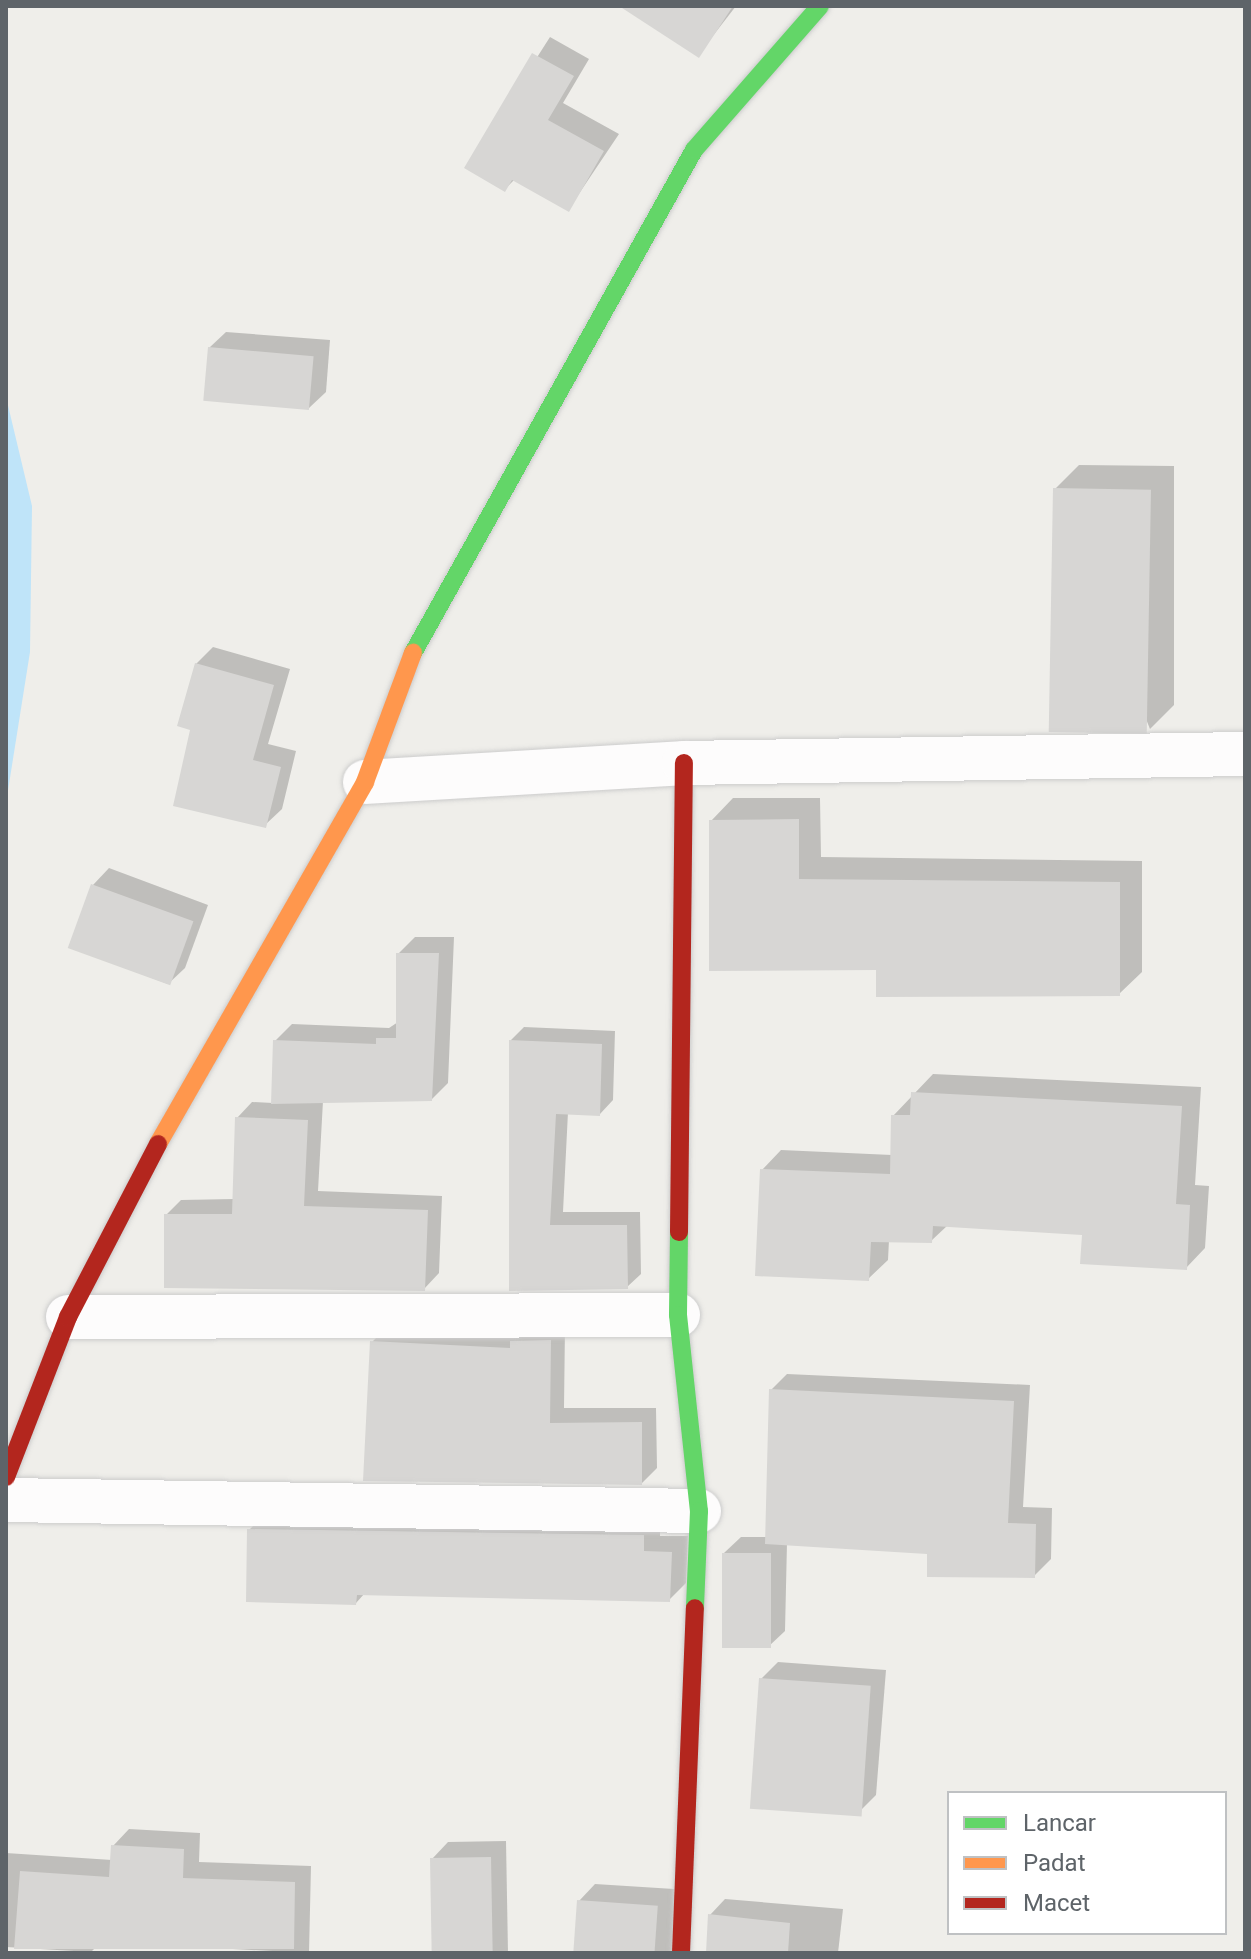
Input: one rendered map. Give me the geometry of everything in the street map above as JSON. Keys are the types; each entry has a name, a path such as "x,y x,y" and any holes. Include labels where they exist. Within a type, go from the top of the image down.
{"street":[{"path":"6,1477 68,1317 188,1086 365,782 406,665 694,150 820,6"},
{"path":"365,782 684,763 1245,754"},
{"path":"681,1953 699,1511 678,1315 684,763"},
{"path":"68,1317 678,1315"},
{"path":"6,1500 699,1511"}],"water":[{"path":"6,397 32,506 30,652 6,803"}],"building":[{"path":"619,6 733,6 699,58"},
{"path":"532,53 574,76 548,120 604,151 569,212 512,180 505,192 464,168"},
{"path":"208,347 314,356 309,410 203,401"},
{"path":"1053,488 1151,490 1147,734 1049,732"},
{"path":"195,663 274,685 253,760 281,767 266,828 173,806 190,730 177,726"},
{"path":"799,819 799,879 1120,882 1120,996 876,997 876,970 709,971 709,820"},
{"path":"91,884 193,921 170,985 68,948"},
{"path":"396,953 439,953 432,1101 271,1104 273,1040 376,1044 376,1038 396,1038"},
{"path":"509,1040 602,1044 600,1116 556,1114 550,1225 627,1225 628,1289 509,1291"},
{"path":"911,1092 1182,1106 1176,1204 1190,1205 1187,1270 1080,1264 1082,1235 933,1226 932,1243 871,1242 869,1281 755,1276 760,1169 890,1174 891,1115 910,1115"},
{"path":"235,1117 308,1120 304,1206 428,1210 425,1291 164,1288 164,1214 232,1214"},
{"path":"551,1340 550,1423 642,1422 642,1485 363,1481 370,1341 510,1348 510,1341"},
{"path":"769,1389 1014,1401 1008,1523 1036,1524 1035,1578 927,1577 927,1554 765,1544"},
{"path":"247,1529 644,1535 644,1551 672,1552 670,1602 357,1595 356,1605 246,1602"},
{"path":"722,1553 771,1553 771,1648 722,1648"},
{"path":"759,1678 871,1686 862,1816 750,1809"},
{"path":"111,1845 184,1849 183,1878 295,1882 294,1949 14,1949 20,1871 109,1877"},
{"path":"491,1857 493,1953 432,1953 430,1858"},
{"path":"577,1900 658,1906 654,1953 573,1953"},
{"path":"708,1914 790,1923 788,1953 706,1953"}],"traffic: fast":[{"path":"413,653 694,150 820,6"},
{"path":"679,1232 678,1315 699,1511 695,1608"}],"traffic: slow":[{"path":"158,1144 365,782 413,653"}],"traffic: jam":[{"path":"679,1232 684,763"},
{"path":"6,1477 68,1317 158,1144"},
{"path":"681,1953 695,1608"}]}
